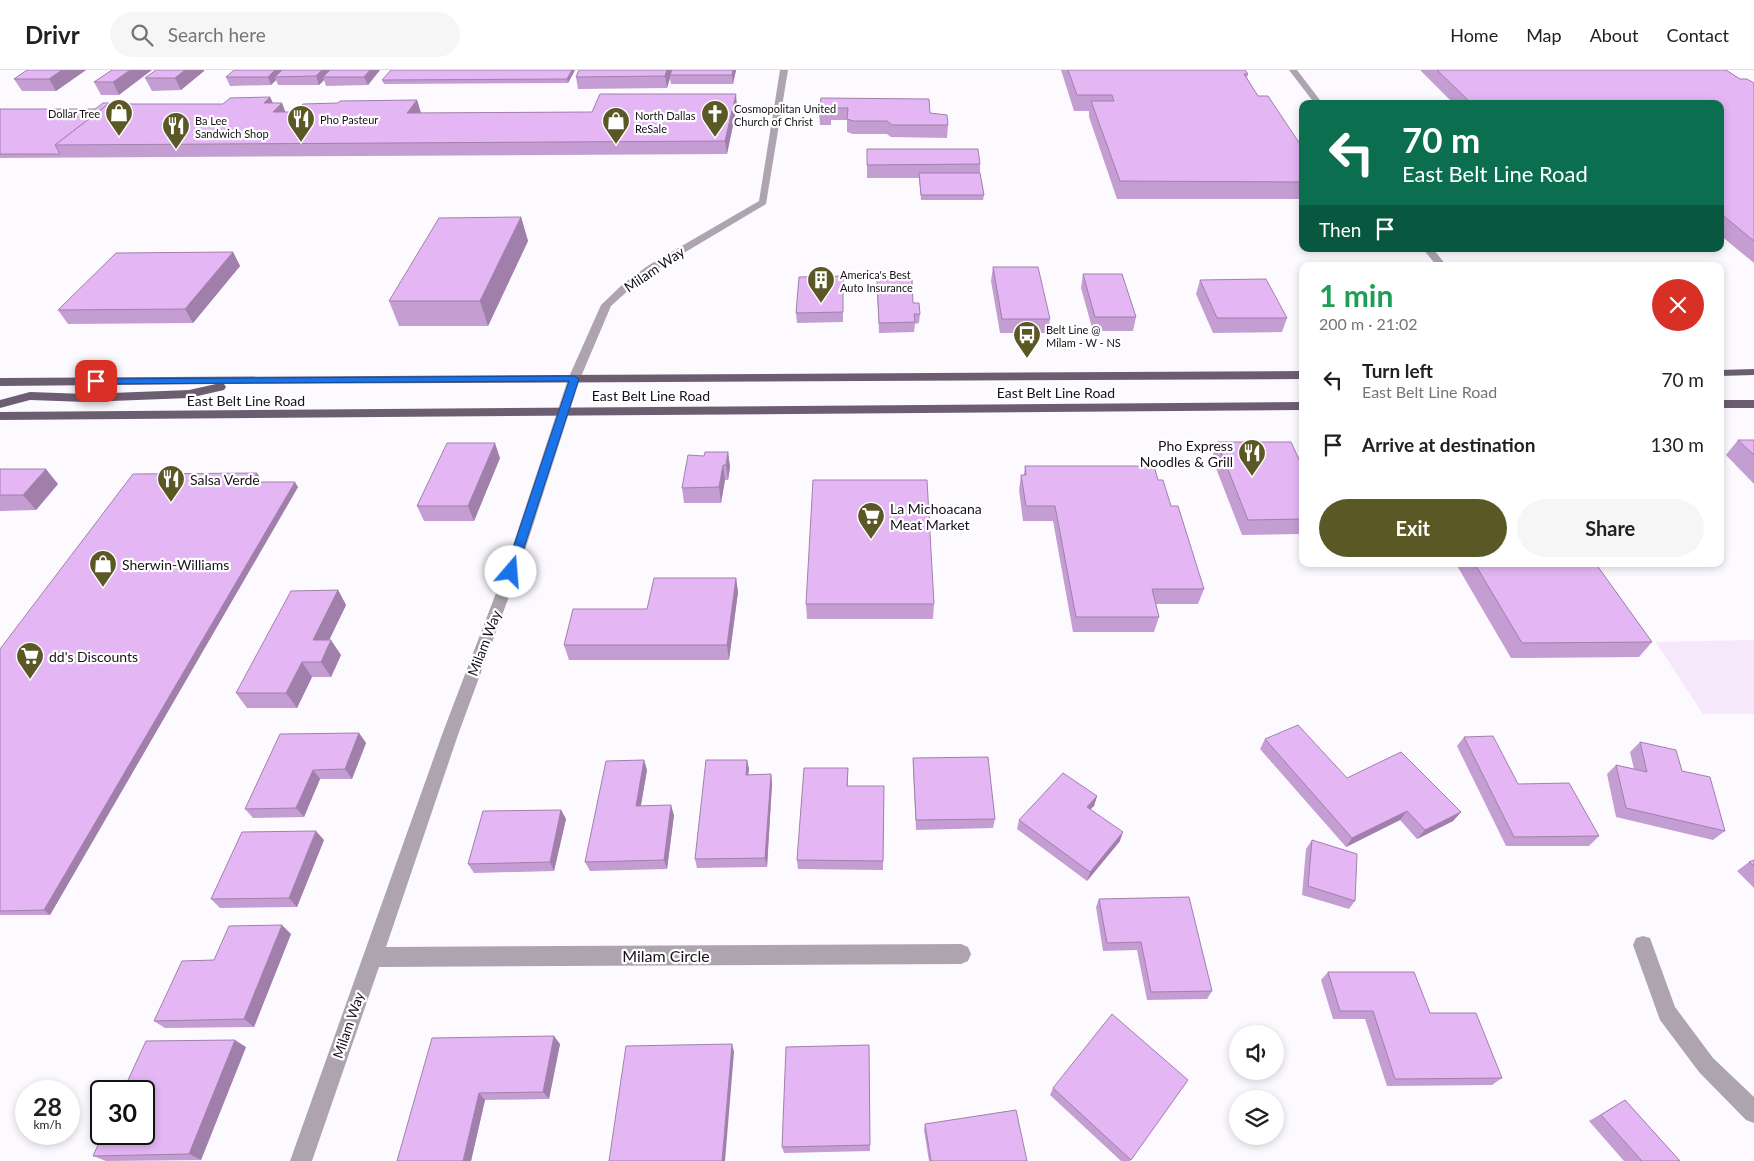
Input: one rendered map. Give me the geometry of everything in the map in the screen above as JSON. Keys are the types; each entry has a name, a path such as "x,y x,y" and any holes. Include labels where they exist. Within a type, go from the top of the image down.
{"main road":[{"path":"1724,372 1754,372"},
{"name":"East Belt Line Road","path":"0,382 1299,375"},
{"path":"0,404 30,396 86,398 189,394 251,380"},
{"path":"1724,404 1754,404"},
{"name":"East Belt Line Road","path":"0,416 1299,406"}],"street":[{"name":"Milam Way","path":"301,1161 451,732 511,572 574,379 606,305 628,285 653,267 764,202 784,70"},
{"path":"1293,70 1316,100"},
{"path":"1430,252 1439,262"},
{"path":"1643,945 1667,1013 1706,1065 1754,1112"},
{"name":"Milam Circle","path":"372,957 961,954"}],"shaded area":[{"path":"1754,640 1754,714 1703,714 1656,642"}],"building":[{"path":"27,70 62,70 49,79 14,79"},
{"path":"112,70 130,70 113,82 94,82"},
{"path":"156,70 185,70 175,78 145,78"},
{"path":"234,70 275,70 268,77 226,77"},
{"path":"282,70 322,70 316,76 275,77"},
{"path":"330,70 370,70 364,77 323,77"},
{"path":"391,70 572,70 567,79 382,80"},
{"path":"579,70 667,70 665,76 576,77"},
{"path":"672,70 733,70 732,75 670,75"},
{"path":"1068,70 1245,70 1248,74 1244,74 1258,96 1268,96 1299,142 1299,182 1120,181 1091,101 1114,101 1112,95 1077,95"},
{"path":"1437,70 1726,70 1740,79 1747,79 1754,83 1754,241 1724,216 1724,100 1468,100"},
{"path":"600,94 736,94 725,141 55,145 108,104 223,104 230,98 270,97 264,103 282,103 273,112 295,112 303,104 338,103 340,101 417,100 407,113 592,112"},
{"path":"821,98 929,99 930,113 947,115 948,125 892,125 887,121 853,121 847,119 848,108 831,108 830,112 819,112"},
{"path":"103,103 125,103 108,104 55,145 60,154 0,154 0,109 95,109"},
{"path":"867,149 978,149 980,164 867,165"},
{"path":"919,173 980,173 984,195 921,195"},
{"path":"521,217 480,301 389,301 439,218"},
{"path":"233,252 185,309 58,310 116,253"},
{"path":"993,267 1038,267 1050,319 1002,319"},
{"path":"1083,274 1122,274 1136,317 1095,317"},
{"name":"America's Best Auto Insurance","path":"843,276 843,312 796,313 799,277"},
{"path":"1266,279 1287,318 1217,318 1200,280"},
{"path":"877,280 912,280 913,303 919,303 920,314 914,314 915,322 879,323"},
{"path":"1738,440 1754,440 1754,455"},
{"path":"1217,442 1291,442 1299,459 1299,519 1248,520"},
{"path":"447,443 495,443 468,506 417,506"},
{"path":"705,452 728,452 726,465 723,465 719,487 682,488 688,455 704,456"},
{"path":"1025,466 1154,466 1158,480 1163,480 1171,506 1178,506 1204,589 1152,589 1159,617 1076,617 1055,506 1026,506 1021,475 1026,475"},
{"path":"0,469 46,469 23,495 0,495"},
{"path":"257,473 251,482 295,482 44,910 0,911 0,649 133,474"},
{"path":"813,480 927,480 934,604 806,604"},
{"path":"1477,567 1598,567 1652,642 1522,643"},
{"path":"654,578 736,578 727,645 564,645 573,609 647,609"},
{"path":"338,590 313,640 331,640 321,662 302,662 286,693 236,693 291,591"},
{"path":"1298,725 1347,778 1401,752 1461,812 1425,830 1407,811 1352,838 1265,739"},
{"path":"359,733 345,769 313,770 296,808 245,809 280,734"},
{"path":"1493,736 1518,784 1569,783 1599,836 1514,837 1464,737"},
{"path":"1640,742 1676,750 1682,771 1710,777 1725,831 1626,808 1616,765 1647,772"},
{"path":"988,757 995,819 916,820 913,758"},
{"path":"644,760 636,806 671,805 664,860 585,862 606,761"},
{"path":"706,760 747,760 746,775 771,774 765,858 695,859"},
{"path":"804,768 848,768 847,786 884,786 883,861 797,860"},
{"path":"1063,773 1097,796 1087,807 1123,832 1090,872 1019,820"},
{"path":"561,810 550,862 468,864 483,811"},
{"path":"316,831 289,898 211,899 242,832"},
{"path":"1312,840 1357,854 1355,901 1308,886"},
{"path":"1189,897 1212,991 1151,992 1141,942 1107,943 1099,899"},
{"path":"282,925 244,1019 154,1021 182,961 214,960 229,926"},
{"path":"1328,972 1414,972 1430,1013 1476,1013 1502,1078 1395,1079 1373,1011 1340,1011"},
{"path":"1112,1014 1188,1080 1131,1160 1053,1088"},
{"path":"554,1036 543,1092 479,1093 463,1161 397,1161 432,1038"},
{"path":"235,1040 189,1154 93,1156 98,1145 155,1145 155,1080 128,1080 146,1041"},
{"path":"732,1044 722,1161 609,1161 626,1046"},
{"path":"869,1045 870,1145 782,1147 786,1047"},
{"path":"1625,1100 1680,1161 1640,1161 1601,1115"},
{"path":"1016,1110 1027,1161 931,1161 925,1124"}],"place":[{"name":"Dollar Tree","path":"119,137"},
{"name":"Cosmopolitan United Church of Christ","path":"715,138"},
{"name":"Pho Pasteur","path":"301,143"},
{"name":"North Dallas ReSale","path":"616,145"},
{"name":"Ba Lee Sandwich Shop","path":"176,150"},
{"name":"America's Best Auto Insurance","path":"821,304"},
{"name":"Belt Line @ Milam - W - NS","path":"1027,359"},
{"name":"Pho Express Noodles & Grill","path":"1252,477"},
{"name":"Salsa Verde","path":"171,503"},
{"name":"La Michoacana Meat Market","path":"871,540"},
{"name":"Sherwin-Williams","path":"103,588"},
{"name":"dd's Discounts","path":"30,680"}],"route":[{"path":"96,381 574,379 511,572"}]}
